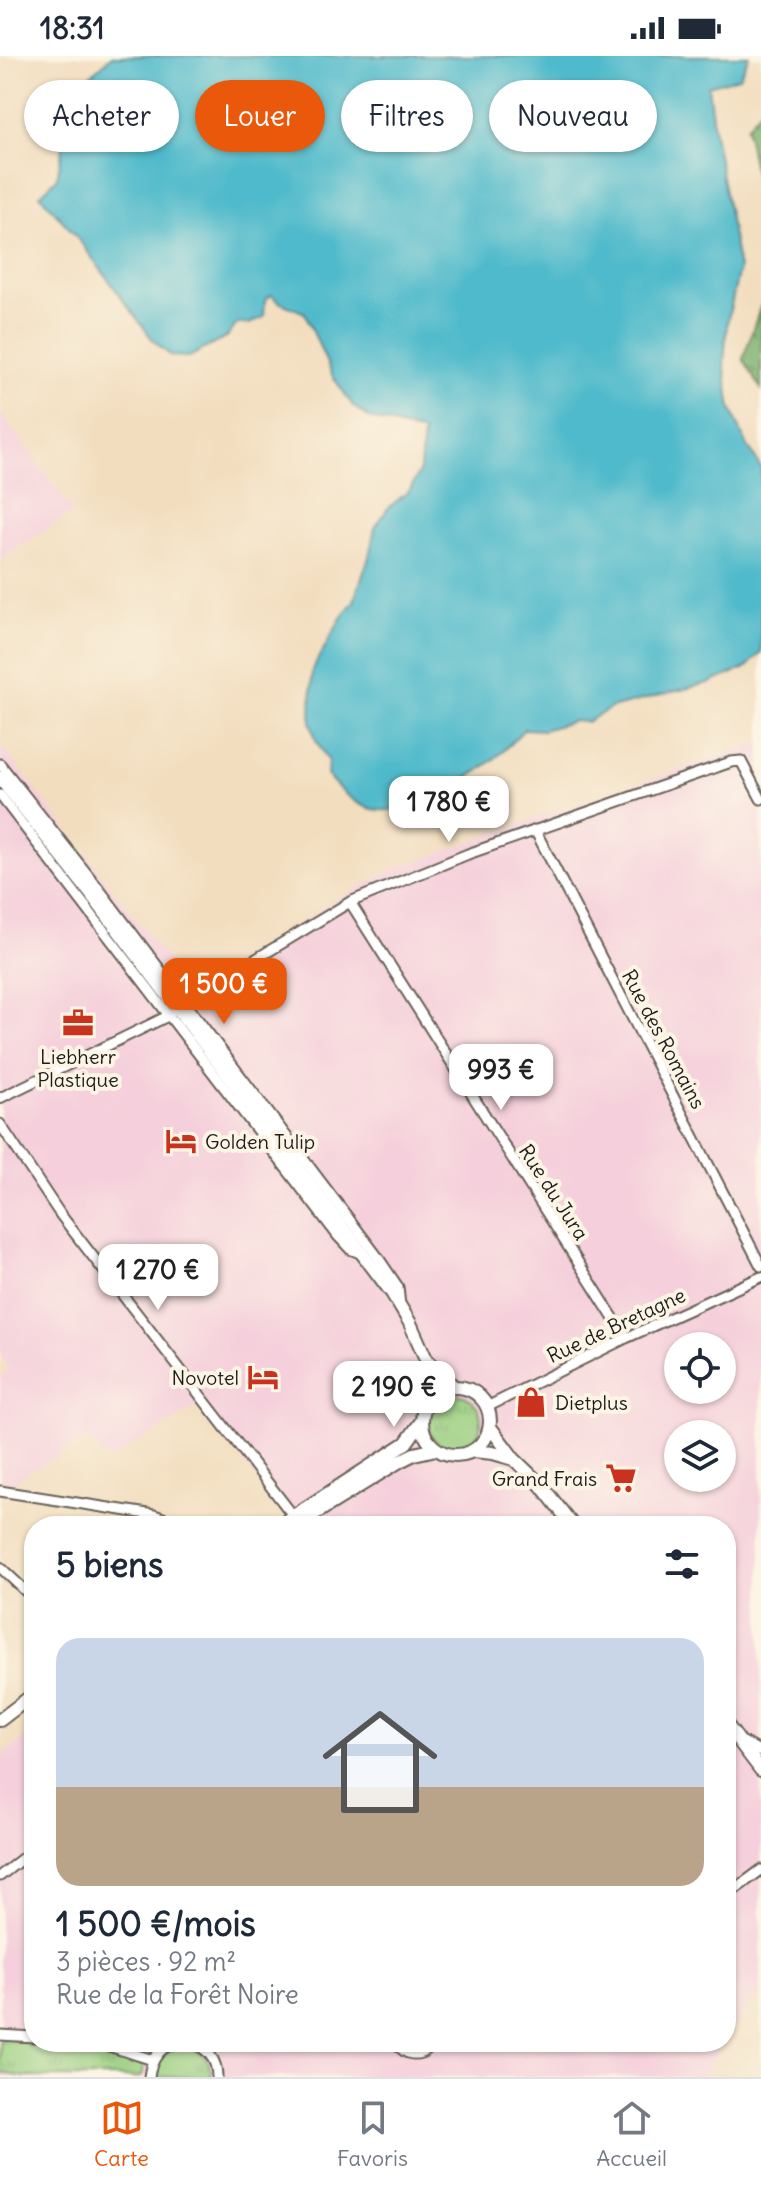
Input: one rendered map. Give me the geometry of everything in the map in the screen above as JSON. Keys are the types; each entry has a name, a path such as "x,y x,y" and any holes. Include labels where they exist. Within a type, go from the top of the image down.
{"main road":[{"path":"0,778 363,1254 400,1306 426,1359 454,1387 474,1392 487,1407 490,1427 565,1516"},
{"path":"426,1359 430,1399"},
{"path":"307,1516 406,1443 421,1422 430,1399 454,1387"},
{"path":"421,1422 425,1437 436,1449 454,1456 473,1451 514,1459"},
{"path":"473,1451 481,1445 490,1427"},
{"path":"310,1516 400,1461 436,1449"},
{"path":"0,1720 24,1702"},
{"path":"736,1737 761,1770"}],"street":[{"path":"185,1002 350,902 535,830 731,762 741,761 761,799"},
{"path":"0,764 377,1256 398,1287 400,1306"},
{"path":"0,795 338,1236 350,1249 363,1254"},
{"name":"Rue des Romains","path":"535,830 761,1266"},
{"name":"Rue du Jura","path":"350,902 626,1338"},
{"path":"0,1098 170,1015"},
{"path":"0,1124 60,1214 293,1516"},
{"name":"Rue de Bretagne","path":"487,1407 626,1338 761,1277"},
{"path":"0,1491 157,1516"},
{"path":"0,1567 24,1590"},
{"path":"738,1740 761,1752"},
{"path":"0,1876 24,1857"},
{"path":"736,1889 761,1870"},
{"path":"0,2035 24,2036"},
{"path":"128,2052 153,2060"},
{"path":"149,2077 158,2052"},
{"path":"208,2052 215,2062 217,2077"}],"shaded area":[{"path":"0,412 73,512 0,560"},
{"path":"761,742 761,1987 736,2025 736,1516 286,1516 199,1406 109,1460 88,1437 5,1487 0,1486 0,1375 9,1370 0,1353 0,744 191,990 346,894 388,872"},
{"path":"24,1739 24,2052 718,2052 701,2077 0,2077 0,1757"}],"green space":[{"path":"761,109 761,210 746,127"},
{"path":"761,305 761,389 743,359"},
{"path":"454,1394 473,1402 481,1421 473,1440 454,1448 435,1440 427,1421 435,1402"},
{"path":"0,2040 24,2041 24,2052 116,2052 139,2060 144,2070 141,2077 26,2077 0,2073"},
{"path":"168,2052 198,2052 204,2056 212,2077 155,2077 157,2065"}],"water":[{"path":"112,56 749,56 739,77 708,86 739,269 727,324 724,363 731,408 761,468 761,653 746,668 712,682 611,708 587,722 574,721 543,730 524,729 475,773 449,782 429,796 399,809 373,809 361,805 338,788 327,775 328,760 316,740 311,722 312,670 354,601 375,528 388,508 410,490 420,470 423,432 369,418 353,406 332,375 305,313 279,302 272,295 265,300 264,317 249,324 237,324 227,337 189,357 171,356 153,340 76,236 40,195 57,178 62,152 179,152 179,80 85,80"}],"place":[{"name":"Liebherr Plastique","path":"78,1023"},
{"name":"Golden Tulip","path":"181,1141"},
{"name":"Novotel","path":"263,1377"},
{"name":"Dietplus","path":"531,1402"},
{"name":"Grand Frais","path":"621,1478"}]}
